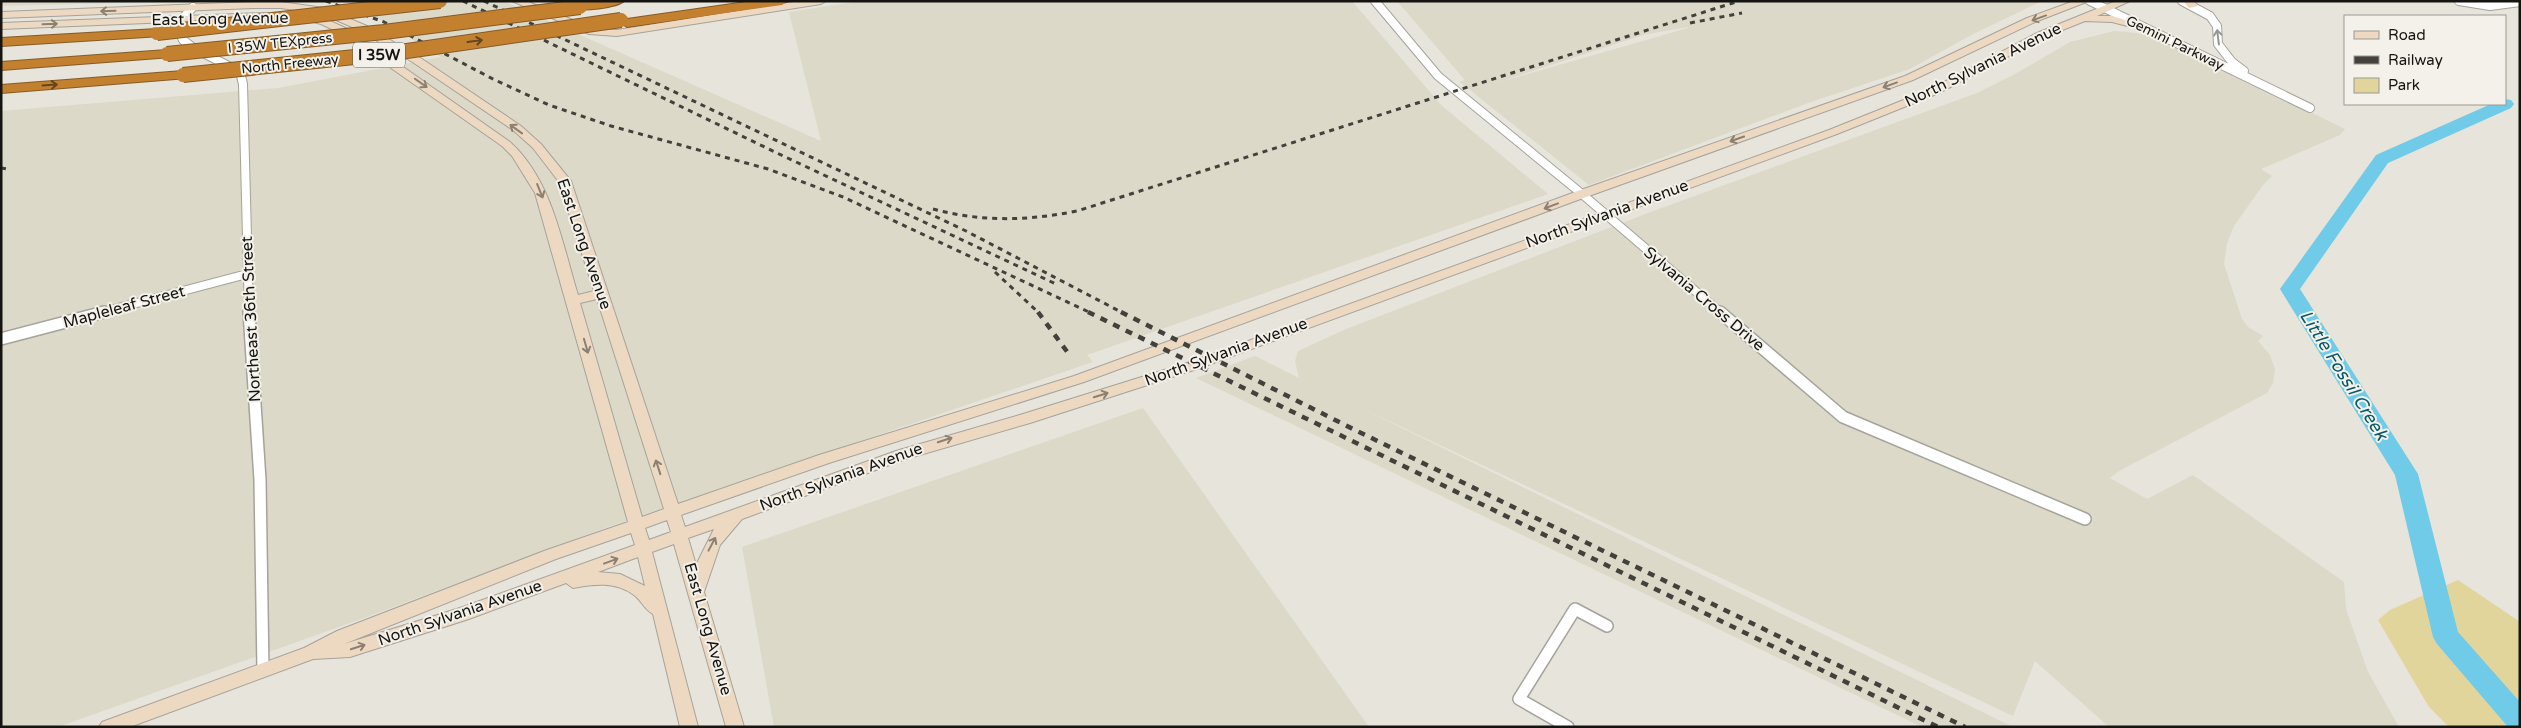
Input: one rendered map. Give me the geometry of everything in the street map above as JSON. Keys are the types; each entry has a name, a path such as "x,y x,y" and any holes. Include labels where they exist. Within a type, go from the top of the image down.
{"highway":[{"path":"1,42 157,33 323,16 440,1"},
{"path":"494,11 547,1"},
{"name":"I 35W TEXpress","path":"1,60 164,51 563,1"},
{"name":"I 35W TEXpress","path":"1,66 366,34 618,1"},
{"path":"624,21 738,1"},
{"path":"624,21 782,1"},
{"name":"North Freeway","path":"1,89 183,75 393,53 624,21"}],"main road":[{"path":"518,1 594,32 617,32 821,1"},
{"name":"North Sylvania Avenue","path":"108,727 310,653 343,636 637,524 824,459 1079,379 1214,331 1582,194 1909,78 2062,6 2084,1"},
{"name":"North Sylvania Avenue","path":"310,653 350,650 463,614 901,454 964,434 1025,420 1196,365 1882,112 1951,84 2042,35 2125,1"},
{"name":"East Long Avenue","path":"1,15 267,5 324,11 363,28 418,61 526,136 565,181 680,535 735,727"},
{"name":"East Long Avenue","path":"1,26 257,16 316,20 348,33 444,99 517,154 536,182 572,301 644,549 690,727"},
{"path":"2071,22 2112,19 2143,27"},
{"path":"399,68 418,61"},
{"path":"444,99 462,91"},
{"path":"1856,97 1882,112"},
{"path":"572,301 601,293"},
{"path":"1009,400 1025,420"},
{"path":"697,590 712,542 727,524 749,510"},
{"path":"480,608 584,579 605,578 623,580 638,587 649,597 664,622"},
{"path":"459,591 463,614"}],"street":[{"name":"Sylvania Cross Drive","path":"1375,1 1438,76 1582,194 1843,418 2085,519"},
{"name":"Gemini Parkway","path":"2090,1 2310,108"},
{"name":"Gemini Parkway","path":"2182,1 2210,16 2215,22 2218,44 2223,52 2260,84"},
{"path":"2459,1 2484,7 2503,7 2520,2"},
{"path":"182,19 193,7"},
{"name":"Northeast 36th Street","path":"182,19 178,29 182,40 240,72 243,84 247,274 260,480 264,670"},
{"name":"Mapleleaf Street","path":"1,339 247,274"},
{"path":"1568,727 1519,698 1575,609 1607,626"}],"shaded area":[{"path":"1,1 197,1 1,6"},
{"path":"350,1 503,1 821,141 789,12 860,1 1352,1 1441,105 1548,194 1087,355 1093,362 608,527 364,618 58,727 1,727 1,111 278,88 441,57"},
{"path":"1397,1 2042,1 1973,34 1910,69 1808,103 1589,185 1460,82 1465,80","holes":["1688,28 1496,83 1643,35"]},
{"path":"2114,31 2137,33 2163,40 2345,129 2340,135 2261,169 2272,176 2263,185 2234,226 2227,243 2224,264 2242,319 2248,327 2263,336 2258,341 2270,355 2275,369 2273,383 2267,393 2119,471 2110,478 2147,499 2193,475 2344,582 2346,609 2368,672 2399,727 2109,727 2035,661 2013,716 1355,405 2013,727 1922,727 1196,378 1255,356 1299,378 1295,361 1298,351 1346,329 1648,213 1977,93 2017,73 2070,42"},
{"path":"1143,408 1369,727 774,727 742,547"}],"green space":[{"path":"2458,580 2520,622 2520,727 2449,727 2429,707 2378,620 2390,610"}],"waterway":[{"name":"Little Fossil Creek","path":"2503,105 2382,159 2290,289 2406,474 2446,637 2520,721"}],"railway":[{"path":"326,1 384,22 493,79 549,105 611,126 768,169 843,197 1091,313"},
{"path":"463,1 777,153 1056,284"},
{"path":"484,1 966,231 1123,313"},
{"path":"933,209 969,216 1005,219 1041,217 1077,211 1739,1"},
{"path":"1690,23 1742,13"},
{"path":"1,168 7,169"},
{"path":"995,272 1038,312"},
{"path":"1038,312 1068,353"},
{"path":"1088,312 1938,727"},
{"path":"1121,312 1355,430 1965,727"}]}
